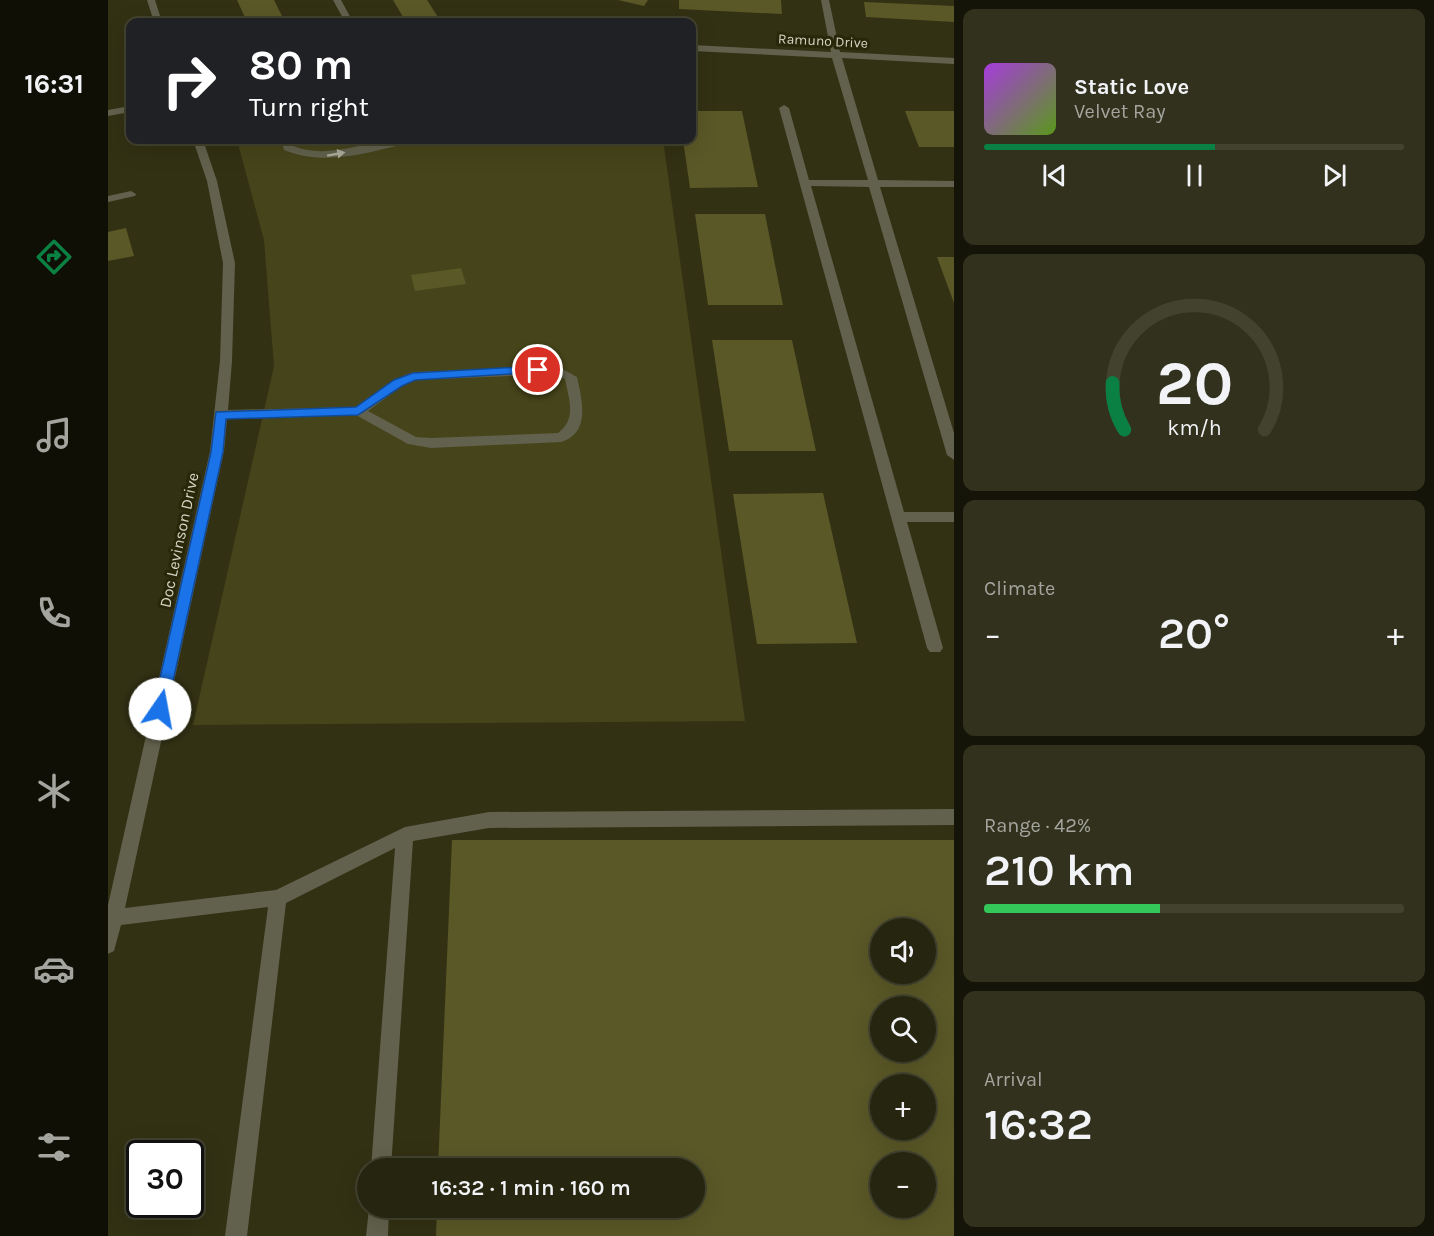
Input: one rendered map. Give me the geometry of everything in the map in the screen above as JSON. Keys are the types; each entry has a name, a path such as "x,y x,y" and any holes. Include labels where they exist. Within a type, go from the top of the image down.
{"street":[{"path":"151,0 157,18"},
{"path":"337,0 347,18"},
{"path":"825,0 836,55 954,454"},
{"name":"Ramuno Drive","path":"696,48 954,61"},
{"path":"784,108 935,648"},
{"path":"108,113 126,110"},
{"name":"Doc Levinson Drive","path":"108,945 111,919 217,452 226,361 229,263 212,181 199,144"},
{"path":"287,144 288,148 296,153 328,155 388,144"},
{"path":"805,183 954,184"},
{"path":"108,199 131,194"},
{"path":"220,415 358,411 413,441 431,443 561,437 573,430 578,418 571,377 557,370 413,376 398,383 358,411"},
{"path":"898,517 954,517"},
{"path":"111,919 278,898 405,835 489,820 954,817"},
{"path":"382,1158 405,835"},
{"path":"237,1236 278,898"},
{"path":"377,1236 378,1218"}],"shaded area":[{"path":"238,144 664,144 745,721 193,725 274,366 264,240"}],"building":[{"path":"237,0 274,0 283,18 245,18"},
{"path":"393,0 427,0 438,18 404,18"},
{"path":"618,0 648,0 644,6"},
{"path":"679,0 781,0 782,14 679,9"},
{"path":"864,2 954,6 954,22 866,17"},
{"path":"696,111 742,111 758,187 690,188 684,144 696,144"},
{"path":"905,111 954,111 954,147 919,147"},
{"path":"695,214 765,214 783,305 708,305"},
{"path":"126,228 134,256 108,261 108,232"},
{"path":"937,257 954,257 954,303"},
{"path":"461,268 466,284 415,291 411,275"},
{"path":"712,340 792,340 816,451 729,451"},
{"path":"823,493 857,643 757,644 733,494"},
{"path":"452,840 954,840 954,1236 436,1236 437,1218 705,1218 705,1158 438,1158"}],"route":[{"path":"160,709 217,452 220,415 358,411 398,383 413,376 538,370"}]}
